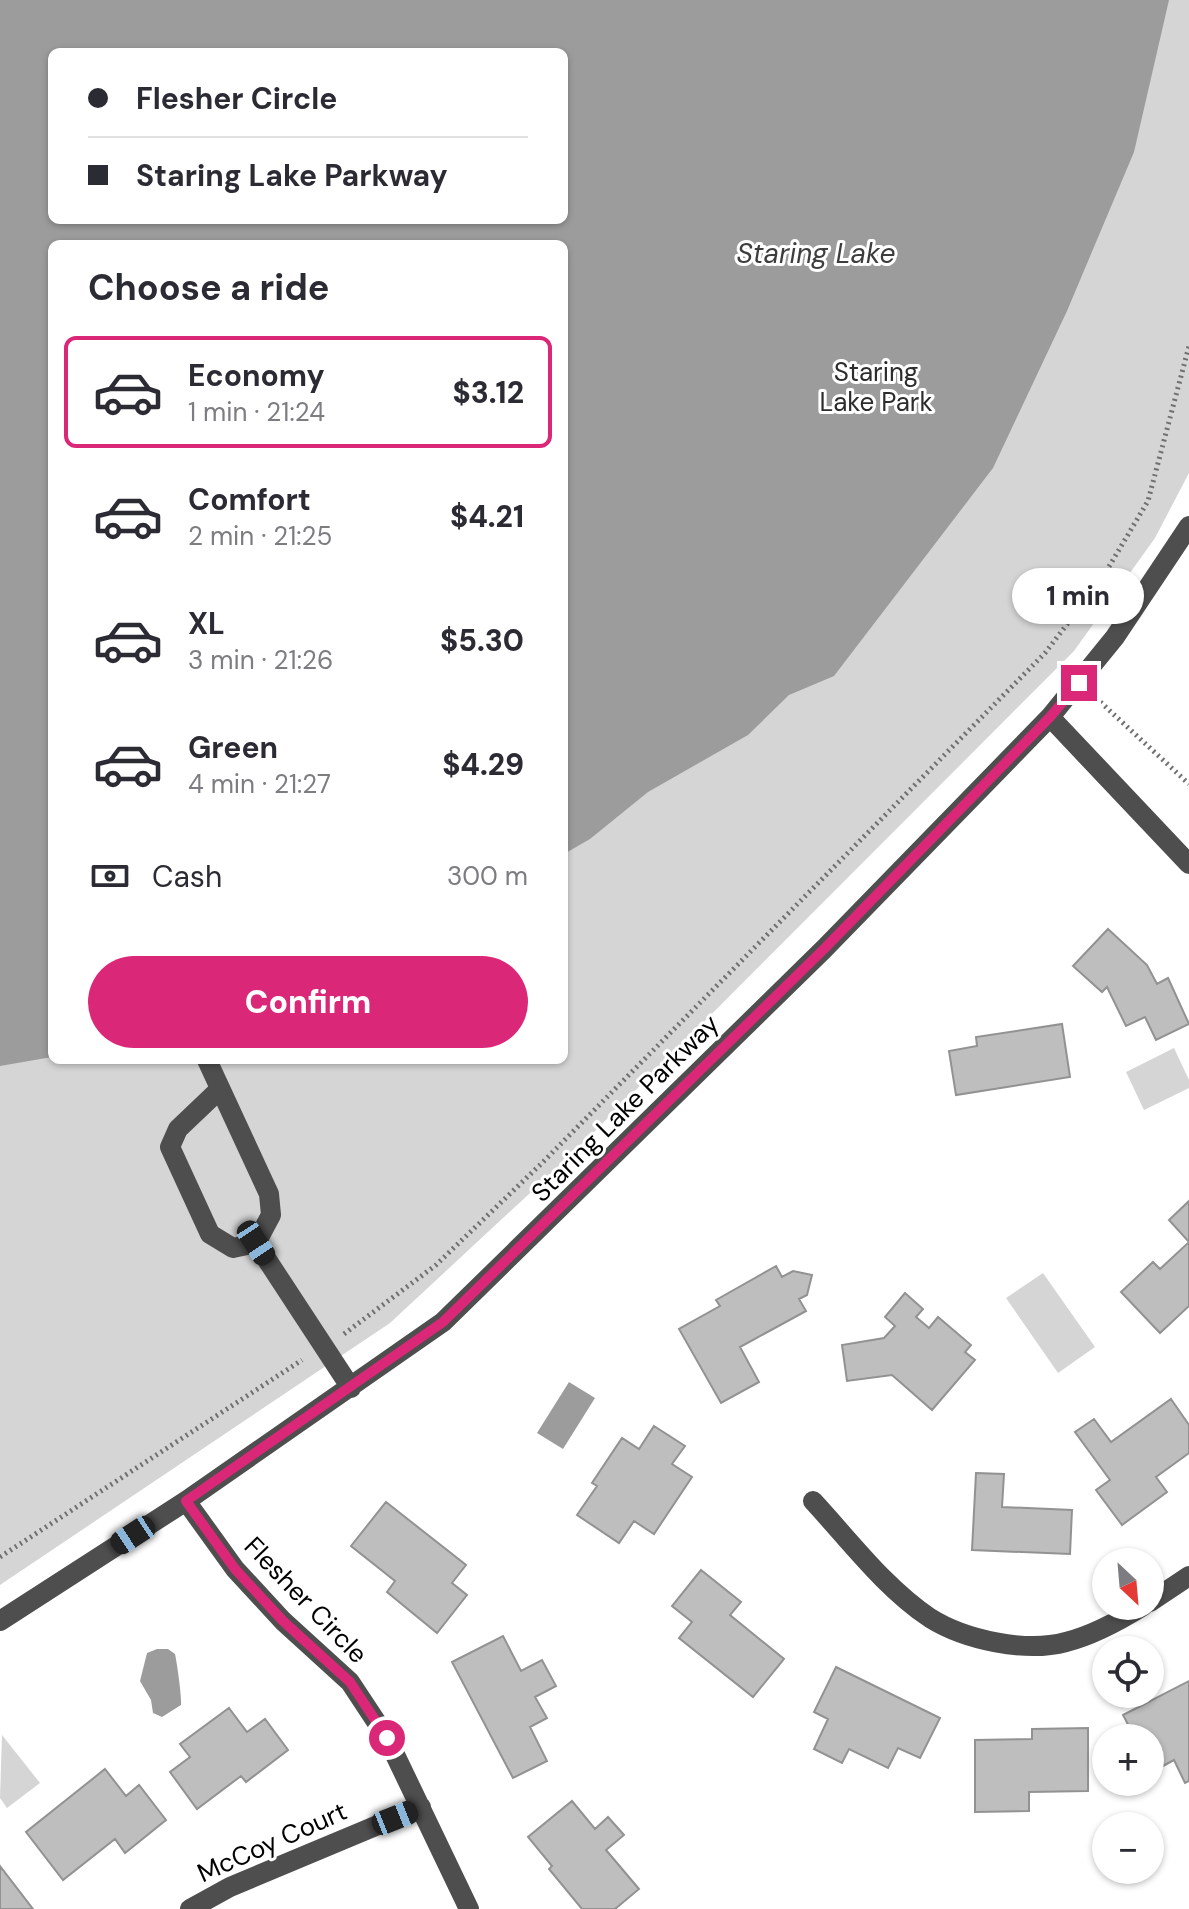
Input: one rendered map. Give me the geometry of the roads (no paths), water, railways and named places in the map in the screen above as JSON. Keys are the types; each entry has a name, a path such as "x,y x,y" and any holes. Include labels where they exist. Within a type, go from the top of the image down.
{"street":[{"name":"Staring Lake Parkway","path":"0,1621 186,1501 443,1322 824,949 1050,717 1115,637 1189,526"},
{"path":"1050,717 1189,864"},
{"path":"209,1064 269,1194 271,1215 256,1243 233,1248 210,1234 170,1147 178,1129 220,1089"},
{"path":"256,1243 351,1388"},
{"name":"Flesher Circle","path":"186,1501 235,1569 283,1621 350,1682 387,1738 469,1909"},
{"path":"813,1501 895,1590 932,1619 977,1637 1019,1645 1064,1643 1121,1620"},
{"path":"1164,1593 1189,1576"},
{"name":"McCoy Court","path":"190,1909 230,1887 421,1807"}],"water":[{"name":"Staring Lake","path":"0,0 1169,0 1134,152 1067,311 993,468 834,676 789,695 748,735 648,792 590,839 568,852 568,240 48,240 48,1058 0,1066"},
{"path":"569,1382 595,1398 563,1449 537,1433"},
{"path":"168,1649 175,1654 181,1695 181,1705 162,1717 153,1713 151,1700 140,1681 147,1653"}],"park label":[{"name":"Staring Lake Park","path":"876,387"}]}
